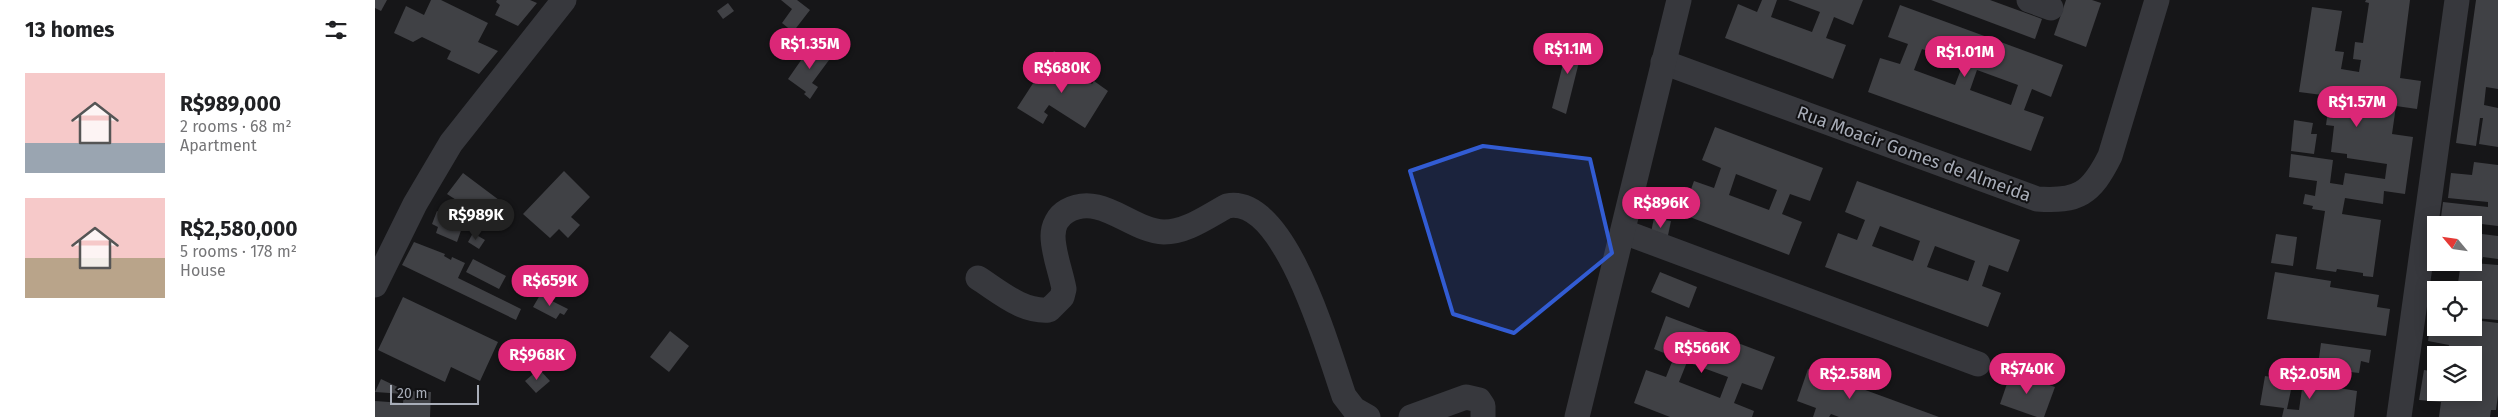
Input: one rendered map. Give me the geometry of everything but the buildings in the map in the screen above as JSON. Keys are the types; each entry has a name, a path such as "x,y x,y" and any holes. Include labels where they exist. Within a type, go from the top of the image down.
{"street":[{"path":"375,285 415,204 451,143 563,0"},
{"path":"1577,417 1624,232 1679,0"},
{"name":"Rua Moacir Gomes de Almeida","path":"1663,62 2037,199 2062,201 2078,196 2090,188 2101,175 2110,156 2157,0"},
{"path":"2399,417 2457,0"},
{"path":"978,278 1022,306 1037,311 1049,310 1062,297 1064,289 1053,236 1054,229 1056,222 1062,214 1071,209 1084,206 1097,207 1162,232 1179,231 1227,206 1235,204 1245,207 1259,215 1281,240 1306,284 1344,396 1354,409 1368,417"},
{"path":"1624,232 1978,364"},
{"path":"1411,417 1466,398 1479,400 1483,406 1483,417"}],"highlighted area":[{"path":"1483,146 1590,159 1612,253 1514,333 1453,314 1410,171"}]}
